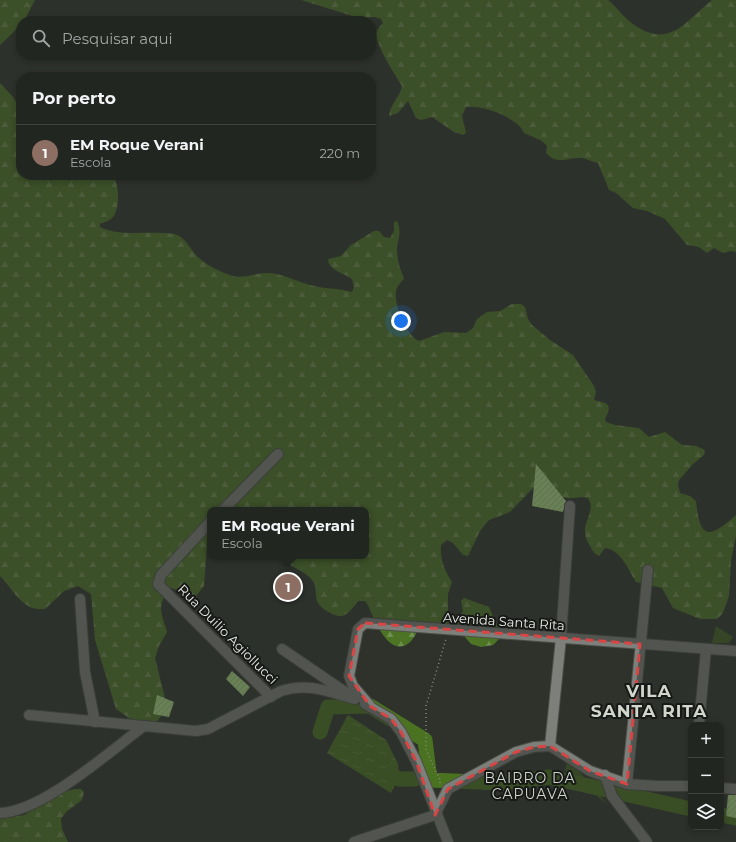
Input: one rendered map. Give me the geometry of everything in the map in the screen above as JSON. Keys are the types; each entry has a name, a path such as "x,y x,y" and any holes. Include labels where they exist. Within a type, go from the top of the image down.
{"street":[{"path":"226,507 278,454"},
{"path":"550,746 561,638 570,506"},
{"name":"Rua Duilio Agiollucci","path":"207,525 160,575 158,584 166,590 271,697"},
{"path":"627,784 648,570"},
{"path":"80,599 85,672 95,722"},
{"name":"Avenida Santa Rita","path":"370,706 353,686 349,676 358,629 365,623 736,651"},
{"path":"282,649 355,699 391,719 401,732 416,761 436,815 448,842"},
{"path":"699,722 706,649"},
{"path":"29,715 196,731 208,729 291,688 306,686 355,699"},
{"path":"0,813 23,809 54,793 144,726"},
{"path":"354,842 436,815 448,789 516,752 534,747 550,746 590,770 627,784 688,786"},
{"path":"605,775 612,796 647,842"},
{"path":"724,788 736,789"}],"path":[{"path":"439,787 440,780 426,749 426,706 449,630"}],"highlighted area":[{"path":"365,623 640,644 627,784 590,771 550,746 534,747 516,752 448,789 435,815 416,761 401,732 391,719 370,706 349,676 358,629"}],"green space":[{"path":"0,0 35,0 27,16 16,16 16,30 0,45"},
{"path":"301,0 608,0 633,24 646,31 657,34 667,34 685,24 712,0 736,0 736,252 731,251 723,253 714,248 707,253 699,247 687,245 665,219 647,211 633,208 616,193 609,190 598,163 582,158 559,160 550,157 546,153 547,146 542,141 524,133 515,122 499,113 481,108 466,107 462,116 466,133 463,135 454,132 432,117 421,120 416,118 408,101 398,113 389,116 391,108 402,86 378,43 377,31 383,23 381,19 376,16 353,16"},
{"path":"0,83 14,98 16,103 16,180 115,180 118,190 117,208 113,217 100,224 100,227 122,233 175,234 184,240 202,261 217,270 233,276 242,277 262,273 272,273 315,286 352,292 354,287 352,279 333,269 328,259 341,256 351,245 374,231 379,231 384,237 390,238 394,231 394,222 397,221 399,232 397,250 400,268 404,278 397,288 396,301 401,318 414,338 419,341 444,332 466,333 473,328 477,319 487,312 500,311 512,304 521,304 525,307 528,319 532,325 550,340 573,355 594,386 596,392 594,400 606,403 609,407 605,419 606,422 615,425 639,428 649,437 665,432 682,445 696,446 705,450 704,455 693,464 679,480 678,485 680,493 690,496 696,501 700,523 703,529 707,532 712,532 736,515 736,536 731,560 729,596 723,613 717,619 700,619 673,608 662,588 636,582 624,561 615,552 605,548 599,556 594,553 585,535 585,528 591,507 588,498 567,498 533,488 510,512 489,520 480,531 468,556 463,555 453,543 447,540 441,545 443,564 452,582 448,594 448,614 454,616 461,615 463,611 461,601 464,598 489,607 502,636 493,645 481,647 471,644 457,628 442,625 429,633 422,624 409,643 403,646 398,646 388,641 384,636 365,601 358,601 345,615 339,616 331,614 317,601 314,582 309,576 287,563 283,559 369,559 369,507 207,507 207,545 204,586 196,596 171,588 163,599 161,609 167,632 159,646 155,658 166,702 162,715 154,725 139,725 116,709 95,640 91,594 78,586 64,591 45,609 32,608 27,606 15,594 0,576"},
{"path":"75,789 81,789 84,792 82,800 66,812 61,819 62,829 68,842 0,842 0,819 24,815 30,811 34,802 42,797"}],"shaded area":[{"path":"716,626 733,637 729,643 712,643"},
{"path":"568,758 608,805 565,770"}],"water":[{"path":"348,715 386,740 398,764 399,777 391,793 327,753"}],"building":[{"path":"536,464 566,501 563,512 532,506"},
{"path":"232,671 250,687 243,696 226,679"},
{"path":"157,695 174,702 169,717 153,714"},
{"path":"728,795 736,795 736,818 726,816"}],"waterway":[{"path":"320,732 328,707 370,706 425,740 430,780 502,783 549,777 688,808"},
{"path":"389,774 399,779 415,779"},
{"path":"724,816 736,818"}],"place":[{"name":"EM Roque Verani","path":"288,587"}],"district":[{"name":"VILA SANTA RITA","path":"649,701"},
{"name":"BAIRRO DA CAPUAVA","path":"530,786"}]}
